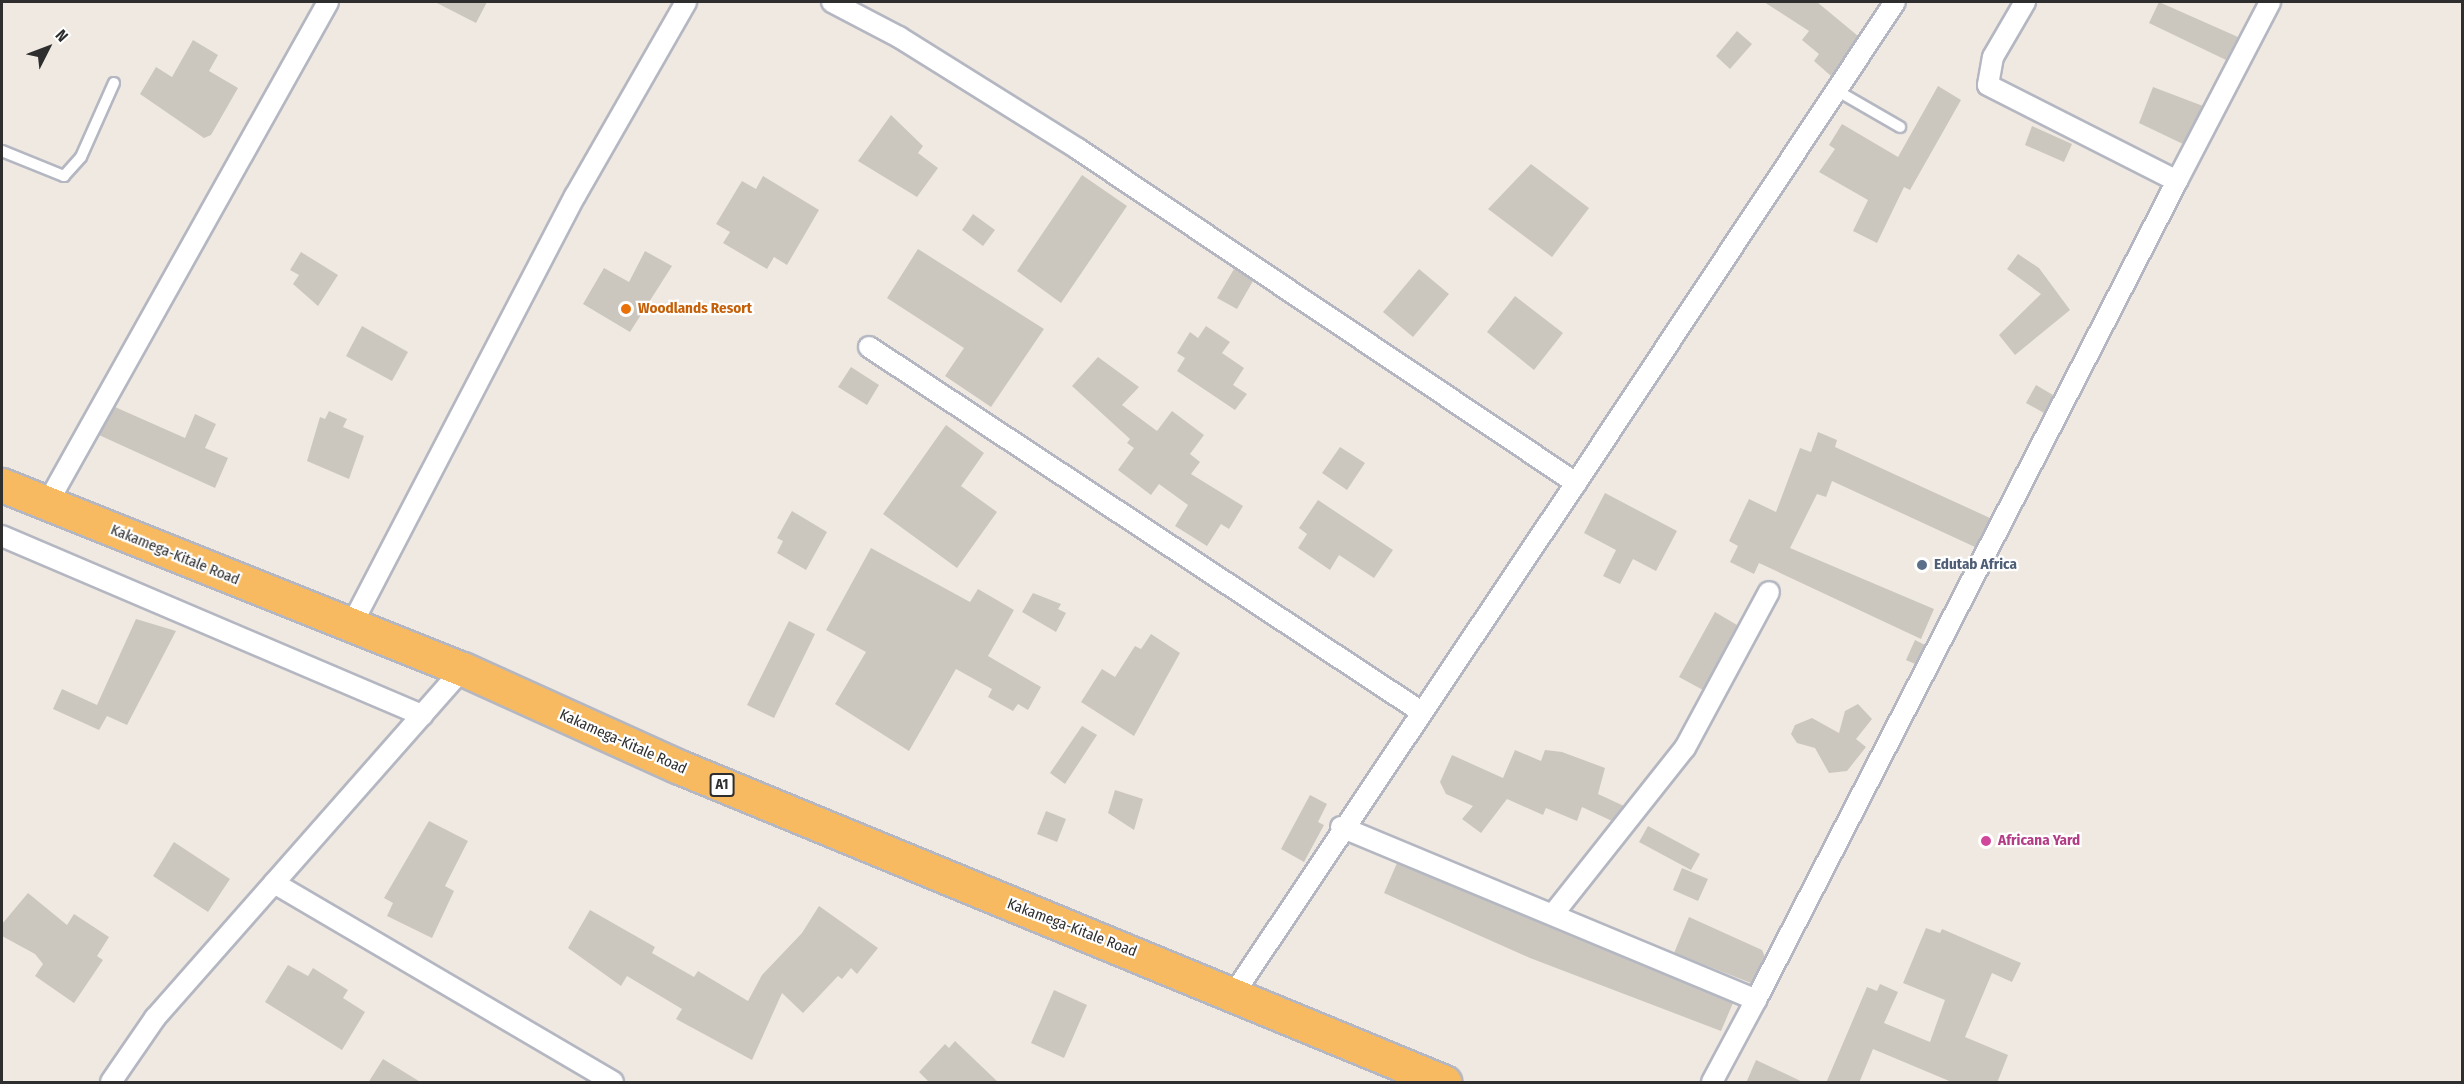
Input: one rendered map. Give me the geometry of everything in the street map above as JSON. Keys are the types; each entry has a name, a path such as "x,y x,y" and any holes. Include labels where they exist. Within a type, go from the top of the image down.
{"highway":[{"name":"Kakamega-Kitale Road","path":"2,485 463,669 688,771 1234,992 1444,1083"}],"street":[{"path":"47,504 328,2"},
{"path":"351,626 575,196 686,2"},
{"path":"832,2 1078,149 1576,483"},
{"path":"1234,992 1341,827 1576,483 1895,2"},
{"path":"2025,2 1993,57 1988,85 2177,181"},
{"path":"1712,1083 2270,2"},
{"path":"868,347 1420,711"},
{"path":"2,536 422,715"},
{"path":"1554,913 1685,748 1769,592"},
{"path":"111,1083 155,1018 463,669"},
{"path":"1341,827 1554,913 1756,1000"},
{"path":"274,883 613,1083"}],"lane":[{"path":"2,152 64,176 81,157 114,83"},
{"path":"1836,90 1900,127"}],"building":[{"path":"435,2 487,2 476,23"},
{"path":"1764,2 1817,2 1858,36 1831,76 1814,61 1819,54 1802,40 1809,31"},
{"path":"2159,2 2238,37 2226,60 2149,23"},
{"path":"1737,31 1752,44 1730,69 1716,56"},
{"path":"193,40 218,55 209,71 238,88 211,135 204,138 140,94 156,67 172,77"},
{"path":"1938,86 1961,100 1910,190 1904,187 1877,243 1853,231 1868,200 1819,172 1835,149 1829,145 1842,124 1898,157"},
{"path":"2153,87 2203,106 2183,144 2139,123"},
{"path":"891,115 923,146 918,153 938,168 917,197 858,161"},
{"path":"2032,126 2072,144 2064,162 2025,145"},
{"path":"1531,164 1589,208 1552,257 1488,209"},
{"path":"1082,175 1127,206 1061,303 1017,271"},
{"path":"763,176 819,210 787,265 774,257 767,269 723,243 730,232 716,224 742,181 756,189"},
{"path":"973,214 995,230 983,246 962,230"},
{"path":"918,249 1044,329 991,407 945,376 964,348 887,298"},
{"path":"645,251 672,266 630,332 583,304 604,268 629,282"},
{"path":"301,252 338,275 318,306 293,284 299,275 290,270"},
{"path":"2018,254 2039,268 2070,310 2015,355 1999,335 2041,294 2007,269"},
{"path":"1234,269 1253,281 1237,309 1217,298"},
{"path":"1419,269 1449,294 1413,337 1383,312"},
{"path":"1515,296 1563,333 1534,370 1487,332"},
{"path":"362,326 408,352 392,381 346,356"},
{"path":"1206,326 1230,342 1222,353 1244,368 1233,385 1247,394 1235,410 1177,371 1185,358 1177,353 1190,332 1198,338"},
{"path":"1098,357 1139,387 1122,405 1157,431 1172,411 1204,435 1190,454 1200,462 1191,474 1243,506 1229,529 1221,524 1207,546 1175,526 1188,505 1159,484 1151,495 1118,470 1134,448 1127,443 1130,439 1072,386"},
{"path":"851,367 879,385 867,405 838,387"},
{"path":"2036,385 2053,395 2044,413 2026,403"},
{"path":"115,407 185,438 195,414 216,424 205,448 228,458 215,488 99,435"},
{"path":"329,411 347,419 343,427 364,436 349,479 307,461 320,417 325,419"},
{"path":"946,425 984,453 961,486 997,512 957,568 883,514"},
{"path":"1818,432 1837,440 1835,447 1990,518 1975,547 1832,481 1826,497 1817,494 1790,548 1934,609 1921,639 1759,563 1754,574 1730,562 1738,546 1729,541 1749,499 1776,512 1800,448 1811,452"},
{"path":"1340,447 1365,463 1347,490 1322,473"},
{"path":"1605,493 1677,531 1656,571 1633,559 1620,584 1603,576 1616,550 1584,533"},
{"path":"1318,500 1393,550 1374,578 1339,555 1330,570 1298,548 1307,534 1299,528"},
{"path":"792,511 827,532 806,570 777,553 783,541 777,538"},
{"path":"871,548 970,602 978,589 1014,610 988,656 1041,687 1028,710 1018,704 1013,711 988,697 992,689 956,669 909,751 835,704 866,652 826,630"},
{"path":"1033,593 1061,604 1058,609 1066,613 1056,632 1022,612"},
{"path":"1715,612 1737,625 1703,690 1679,677"},
{"path":"136,619 176,631 127,725 107,716 99,730 53,709 62,689 97,705"},
{"path":"789,621 815,634 774,718 747,705"},
{"path":"1151,634 1180,653 1134,736 1081,702 1102,669 1115,677 1135,646 1141,649"},
{"path":"1915,640 1925,645 1915,664 1906,660"},
{"path":"1858,704 1872,719 1856,739 1866,747 1847,771 1829,773 1815,748 1797,743 1791,734 1795,725 1812,718 1839,733 1845,711"},
{"path":"1082,726 1097,735 1065,784 1050,773"},
{"path":"1515,750 1541,761 1545,750 1562,752 1605,768 1598,794 1624,806 1612,821 1582,807 1577,821 1546,808 1543,815 1507,799 1481,833 1462,819 1473,806 1446,794 1440,782 1452,755 1503,778"},
{"path":"1115,790 1143,799 1134,830 1108,813"},
{"path":"1310,795 1327,804 1318,822 1324,825 1304,862 1281,849"},
{"path":"1046,811 1066,819 1057,842 1037,834"},
{"path":"429,821 468,841 445,886 454,891 432,938 387,916 393,903 384,898"},
{"path":"1648,826 1700,854 1691,870 1639,842"},
{"path":"174,842 230,879 208,912 153,876"},
{"path":"1397,863 1733,1003 1721,1031 1530,958 1384,893"},
{"path":"1682,868 1708,879 1698,901 1673,890"},
{"path":"28,893 67,925 74,914 109,937 97,956 103,960 74,1003 35,976 43,964 35,954 2,936 2,924"},
{"path":"819,906 878,948 857,974 851,968 842,979 838,976 803,1013 782,993 752,1060 676,1019 682,1009 627,976 621,986 568,948 590,910 655,947 652,953 694,977 698,971 748,1001 762,975 802,933"},
{"path":"1689,917 1762,950 1765,957 1751,983 1674,953"},
{"path":"1926,928 1940,933 1942,929 2021,963 2012,982 1992,973 1965,1037 2008,1055 1997,1083 1954,1083 1873,1049 1859,1083 1826,1083 1867,987 1877,991 1880,984 1898,992 1884,1023 1930,1042 1945,1000 1903,983"},
{"path":"288,965 308,976 313,968 348,990 343,998 365,1012 342,1050 265,1002"},
{"path":"1054,990 1087,1005 1064,1058 1031,1043"},
{"path":"955,1041 999,1083 930,1083 919,1072 945,1044 949,1048"},
{"path":"383,1059 422,1083 368,1083"},
{"path":"1756,1060 1805,1083 1746,1083"}],"place":[{"name":"Woodlands Resort","path":"626,309"},
{"name":"Edutab Africa","path":"1922,565"},
{"name":"Africana Yard","path":"1986,841"}]}
